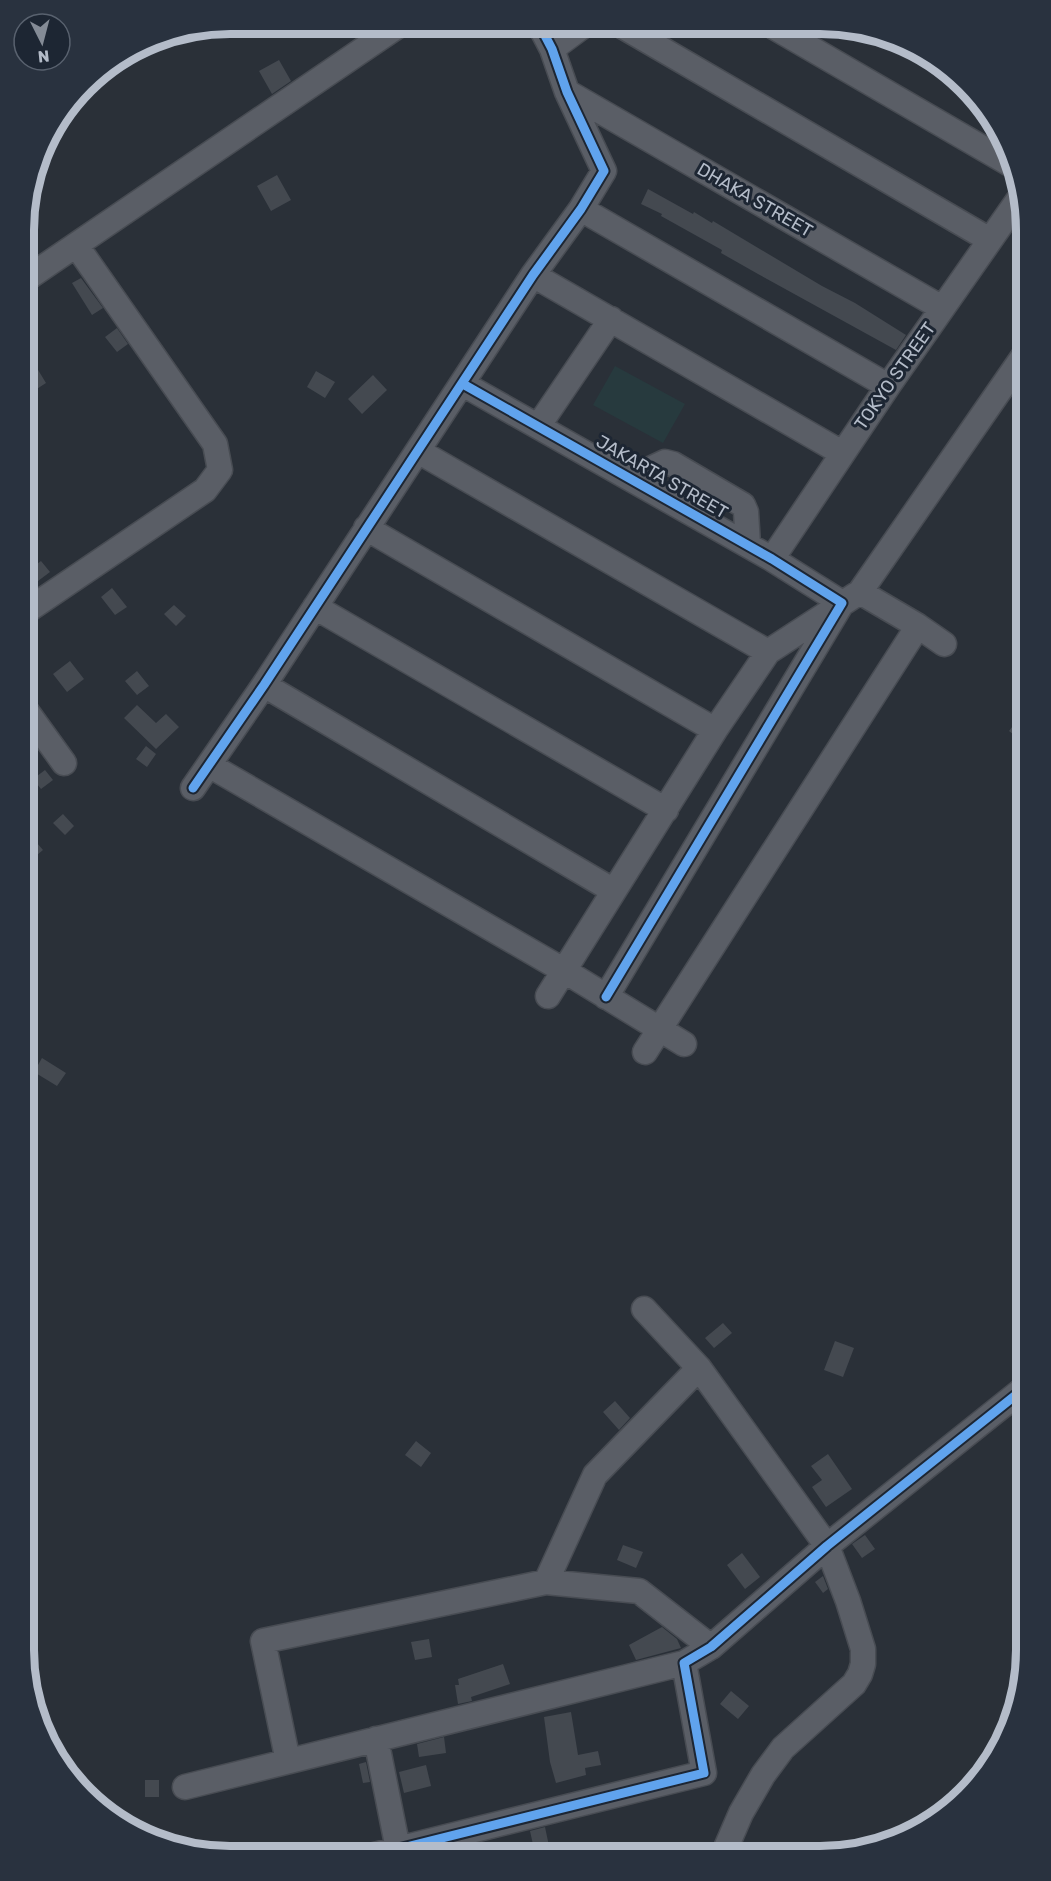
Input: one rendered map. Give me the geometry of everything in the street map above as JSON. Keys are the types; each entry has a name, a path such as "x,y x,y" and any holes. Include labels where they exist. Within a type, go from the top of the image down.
{"street":[{"path":"193,788 264,686 533,275 604,171 567,92 544,34"},
{"path":"552,49 572,34"},
{"path":"636,34 990,240"},
{"path":"786,34 1002,160"},
{"path":"34,274 385,35"},
{"name":"DHAKA STREET","path":"567,92 942,309"},
{"name":"TOKYO STREET","path":"772,559 842,453 1015,205"},
{"path":"580,209 888,386"},
{"path":"34,606 205,490 220,470 214,444 76,245"},
{"path":"533,275 842,453"},
{"path":"539,425 611,319"},
{"path":"606,997 851,598 1017,365"},
{"name":"JAKARTA STREET","path":"463,384 772,559 851,598 918,626 944,644"},
{"path":"418,451 768,652"},
{"path":"631,478 665,462 674,464 743,505 746,512 748,545"},
{"path":"366,528 715,730"},
{"path":"548,996 715,730 768,652 851,598"},
{"path":"315,607 666,810"},
{"path":"645,1052 918,626"},
{"path":"264,686 614,891"},
{"path":"34,737 64,763"},
{"path":"209,765 563,970 684,1044"},
{"path":"644,1309 699,1368 827,1546 848,1601 862,1649 863,1664 855,1684 783,1748 763,1775 741,1812 727,1846"},
{"path":"546,1582 595,1475 699,1368"},
{"path":"185,1787 684,1663 711,1647 827,1546 1016,1395"},
{"path":"288,1761 263,1641 546,1582 639,1591 711,1647"},
{"path":"410,1846 704,1773 684,1663"},
{"path":"376,1739 397,1846"}],"green space":[{"path":"615,366 685,404 663,443 593,405"}],"building":[{"path":"279,60 291,81 272,94 259,71"},
{"path":"277,175 291,200 271,211 257,186"},
{"path":"648,189 693,214 694,212 712,223 713,221 906,335 896,350 758,274 721,253 722,250 661,216 662,214 641,204"},
{"path":"81,278 103,308 92,315 72,283"},
{"path":"117,328 128,344 117,352 105,337"},
{"path":"34,363 46,383 34,391"},
{"path":"316,371 335,382 325,398 307,387"},
{"path":"373,375 387,390 362,414 348,399"},
{"path":"41,561 50,572 38,581 34,576 34,566"},
{"path":"112,588 127,607 115,615 101,597"},
{"path":"174,605 186,616 176,626 164,614"},
{"path":"70,661 84,679 67,692 53,674"},
{"path":"137,671 149,686 137,695 125,681"},
{"path":"137,705 156,723 166,714 179,727 156,749 124,718"},
{"path":"1017,721 1017,737 1009,731"},
{"path":"146,746 156,754 147,767 136,759"},
{"path":"45,770 53,780 41,789 34,778"},
{"path":"63,814 74,826 65,835 53,823"},
{"path":"34,840 43,850 34,858"},
{"path":"42,1058 66,1073 57,1086 34,1072"},
{"path":"723,1323 732,1333 714,1348 705,1338"},
{"path":"835,1341 854,1348 843,1377 824,1370"},
{"path":"615,1401 630,1418 619,1430 603,1412"},
{"path":"416,1441 431,1453 421,1467 405,1455"},
{"path":"828,1454 852,1489 826,1507 812,1487 822,1480 811,1466"},
{"path":"865,1535 875,1549 862,1558 852,1544"},
{"path":"623,1545 643,1552 636,1568 617,1560"},
{"path":"742,1553 760,1577 745,1589 727,1565"},
{"path":"823,1576 828,1589 823,1593 815,1582"},
{"path":"662,1627 677,1639 681,1648 636,1660 629,1645"},
{"path":"429,1639 432,1657 415,1660 411,1642"},
{"path":"503,1664 510,1684 471,1697 472,1701 458,1704 455,1685 459,1685 458,1679"},
{"path":"731,1691 749,1706 738,1719 720,1704"},
{"path":"571,1712 578,1755 598,1751 601,1765 585,1768 586,1775 556,1783 550,1762 544,1717"},
{"path":"444,1737 446,1753 419,1757 417,1744"},
{"path":"366,1762 370,1782 363,1783 359,1764"},
{"path":"426,1765 431,1786 404,1793 399,1772"},
{"path":"145,1780 159,1780 159,1797 145,1797"},
{"path":"545,1827 549,1846 533,1846 530,1831"}],"cycle path":[{"path":"193,788 264,685 533,275 581,209 604,171 567,92 544,34"},
{"path":"463,384 772,559 842,603 606,997"},
{"path":"410,1846 704,1773 684,1663 711,1647 827,1546 1016,1395"}]}
